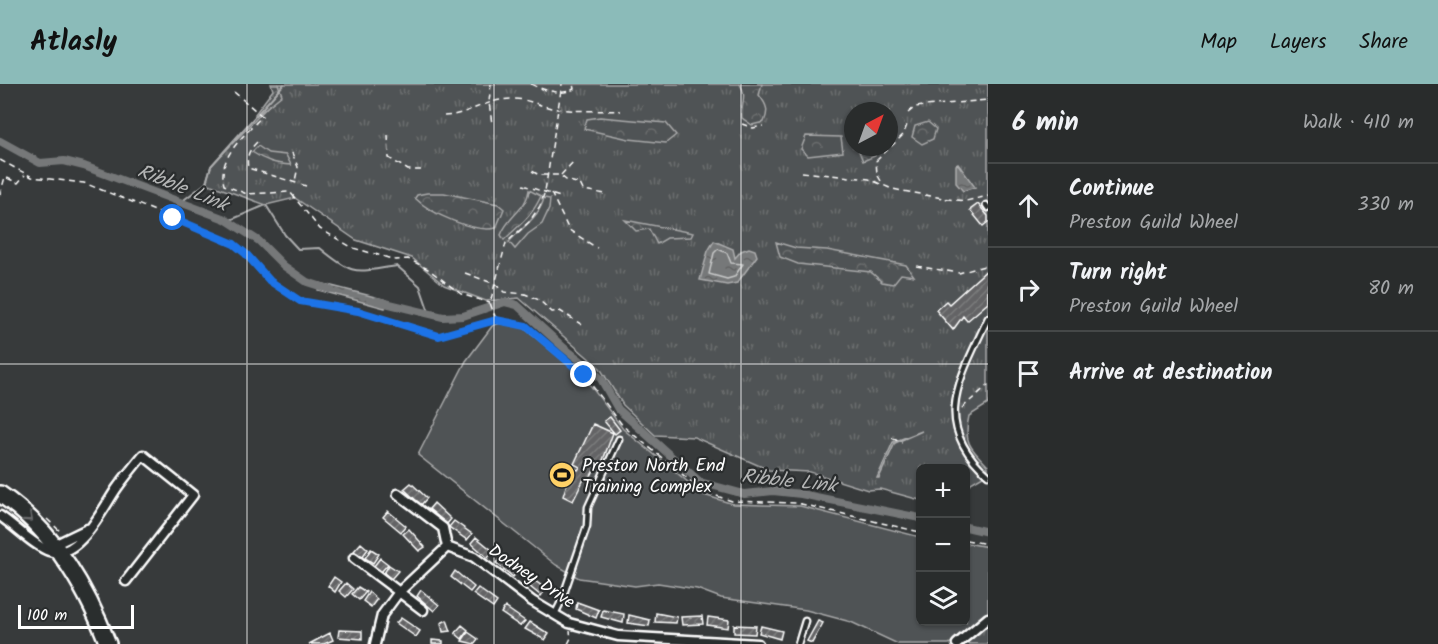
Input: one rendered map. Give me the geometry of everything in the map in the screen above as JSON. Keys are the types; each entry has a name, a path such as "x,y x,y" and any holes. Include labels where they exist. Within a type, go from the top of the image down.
{"highway":[{"path":"0,494 37,525 56,549 80,585 108,644"}],"street":[{"path":"0,516 48,551 80,540 142,455 193,495 126,581"},
{"path":"375,644 382,615 399,592 447,547 442,528 398,494"},
{"name":"Dodney Drive","path":"447,547 474,557 567,621 618,636 758,644"},
{"path":"354,558 423,610"},
{"path":"957,644 988,618"}],"lane":[{"path":"988,318 953,401 958,440 966,453 988,475"},
{"path":"555,614 587,526 588,507 619,439"},
{"path":"798,644 805,621"}],"path":[{"path":"491,84 489,102 492,124"},
{"path":"531,84 561,92 574,89 573,84"},
{"path":"496,320 490,303 506,243 529,222 540,206 545,191 562,84"},
{"path":"234,92 262,116 234,147 225,162 222,176 224,185 247,194 290,192 320,229 353,248 395,260 408,259 428,269 461,294 490,303"},
{"path":"444,116 466,113 489,102 520,99 560,108 621,111"},
{"path":"908,113 915,107 988,100"},
{"path":"742,124 753,128 763,126"},
{"path":"881,182 877,174 876,160 903,135 907,125"},
{"path":"388,135 389,158 408,170 424,170"},
{"path":"257,142 250,149 246,158 248,168 306,186"},
{"path":"292,153 298,167 295,182"},
{"path":"0,160 26,174 42,179 84,183 221,237 246,254 270,281 300,301 358,311 439,336 496,320 526,326 584,375 623,426 704,492 732,501 797,503 916,531"},
{"path":"560,175 574,161"},
{"path":"532,171 539,175 560,175 566,180 580,184 583,190 606,194"},
{"path":"802,172 881,182 892,189 948,199 966,201 988,196"},
{"path":"0,195 5,177 18,183 26,174"},
{"path":"523,185 560,196"},
{"path":"551,194 569,230 597,248"},
{"path":"916,266 959,273 988,265"},
{"path":"465,273 495,284 504,292 525,294 539,300 552,312 560,311 584,326"},
{"path":"955,423 964,405 988,385"},
{"path":"892,438 902,443"},
{"path":"970,541 988,544"},
{"path":"567,621 572,638 568,644"}],"green space":[{"path":"271,84 278,84 282,95 257,115 255,114 273,90"},
{"path":"278,84 988,84 988,404 969,416 967,432 972,449 988,466 988,473 970,484 970,464 916,464 916,499 880,489 868,490 810,472 769,470 694,437 655,435 623,405 600,368 519,298 486,301 444,285 412,258 356,240 295,198 266,205 206,183 211,166 272,102"},
{"path":"740,84 762,84 759,95 766,108 764,122 752,125 742,118 744,97"},
{"path":"600,117 666,123 676,135 666,143 629,139 584,129 587,119"},
{"path":"928,122 936,129 933,139 922,144 912,137 915,126"},
{"path":"806,136 841,137 843,152 808,156 801,149"},
{"path":"258,146 268,153 286,155 291,165 271,162 252,152"},
{"path":"861,156 875,156 863,161"},
{"path":"529,190 541,196 529,215 504,240 501,235 504,229 525,203"},
{"path":"444,193 498,204 504,209 496,228 476,228 442,216 415,198 417,195"},
{"path":"544,198 550,199 549,209 542,224 528,234 515,249 509,242 534,217"},
{"path":"625,220 693,233 691,237 667,238 657,244 649,229 636,231"},
{"path":"776,242 796,248 827,250 906,265 914,276 901,274 893,284 882,282 871,272 798,264 780,257"},
{"name":"Preston North End Training Complex","path":"504,322 525,328 584,377 623,429 704,495 733,504 800,506 916,536 916,626 970,626 970,544 988,547 988,612 949,644 898,644 851,622 806,610 721,598 697,589 658,583 635,586 579,578 556,565 418,455 466,361 493,325"},
{"path":"988,623 988,644 961,644"}],"water":[{"path":"958,164 975,187 963,191 956,183 956,165"},
{"path":"714,241 733,249 735,258 741,251 749,248 755,250 757,256 737,283 727,285 700,280 708,251"},
{"path":"320,283 387,300 385,308 318,290"},
{"path":"922,431 895,443 877,478 893,442"}],"building":[{"path":"978,204 988,216 988,222 983,226 970,210"},
{"path":"988,269 988,303 967,321 963,316 953,330 936,310 946,301 949,304"},
{"path":"610,417 620,430 615,434 604,421"},
{"path":"593,424 613,433 600,468 596,467 588,481 584,479 573,501 563,496 568,480 570,481 572,476 568,474 571,467 578,470 580,467 574,464"},
{"path":"411,483 427,498 421,505 404,489"},
{"path":"434,503 451,519 447,524 429,509"},
{"path":"388,511 406,526 401,532 383,517"},
{"path":"454,521 472,534 467,540 449,527"},
{"path":"409,529 425,547 419,551 403,534"},
{"path":"476,537 493,551 488,558 471,543"},
{"path":"361,543 368,549 362,557 354,551"},
{"path":"371,549 379,554 373,563 365,558"},
{"path":"501,557 517,572 513,577 496,563"},
{"path":"380,558 388,564 381,572 374,566"},
{"path":"389,565 398,571 391,579 384,573"},
{"path":"455,571 474,587 470,592 451,577"},
{"path":"527,575 546,589 541,596 523,581"},
{"path":"334,577 341,582 335,592 328,586"},
{"path":"346,583 353,589 346,597 339,591"},
{"path":"358,587 366,592 359,600 352,594"},
{"path":"478,588 497,602 493,608 473,594"},
{"path":"421,590 439,605 434,611 417,596"},
{"path":"369,592 377,599 371,607 363,601"},
{"path":"577,602 599,610 596,618 576,609"},
{"path":"505,607 525,621 520,626 501,613"},
{"path":"603,610 624,614 623,623 601,617"},
{"path":"656,613 677,617 676,623 655,622"},
{"path":"629,615 650,620 649,626 628,623"},
{"path":"702,616 703,624 682,625 681,617"},
{"path":"708,617 729,620 728,628 707,625"},
{"path":"401,618 420,631 416,637 396,623"},
{"path":"447,620 451,631 443,632 441,623"},
{"path":"818,621 823,623 812,643 807,641"},
{"path":"530,622 549,634 545,640 525,629"},
{"path":"462,625 468,630 462,639 455,633"},
{"path":"734,625 756,626 755,634 734,633"},
{"path":"761,626 782,631 780,639 759,633"},
{"path":"339,630 362,631 362,639 338,637"},
{"path":"468,632 478,639 474,644 462,641"},
{"path":"330,633 333,640 324,644 309,644"},
{"path":"432,640 443,641 443,644 432,644"}],"waterway":[{"path":"181,202 206,183 211,166 284,84"},
{"name":"Ribble Link","path":"0,141 40,163 64,161 84,166 225,219 259,241 284,266 307,282 329,289"},
{"path":"228,221 266,205 285,235 298,249 320,248 341,264 356,270 397,266 420,286 430,315"},
{"name":"Ribble Link","path":"377,301 443,317 463,316 505,302 517,305 564,348 590,368 601,379 618,409 700,482 744,494 773,491 801,494 916,517"},
{"name":"Ribble Link","path":"970,528 988,532"}],"place":[{"name":"Preston North End Training Complex","path":"562,475"}],"route":[{"path":"173,218 234,244 270,281 300,301 358,311 439,336 469,330 496,320 515,322 526,326 584,375"}]}
